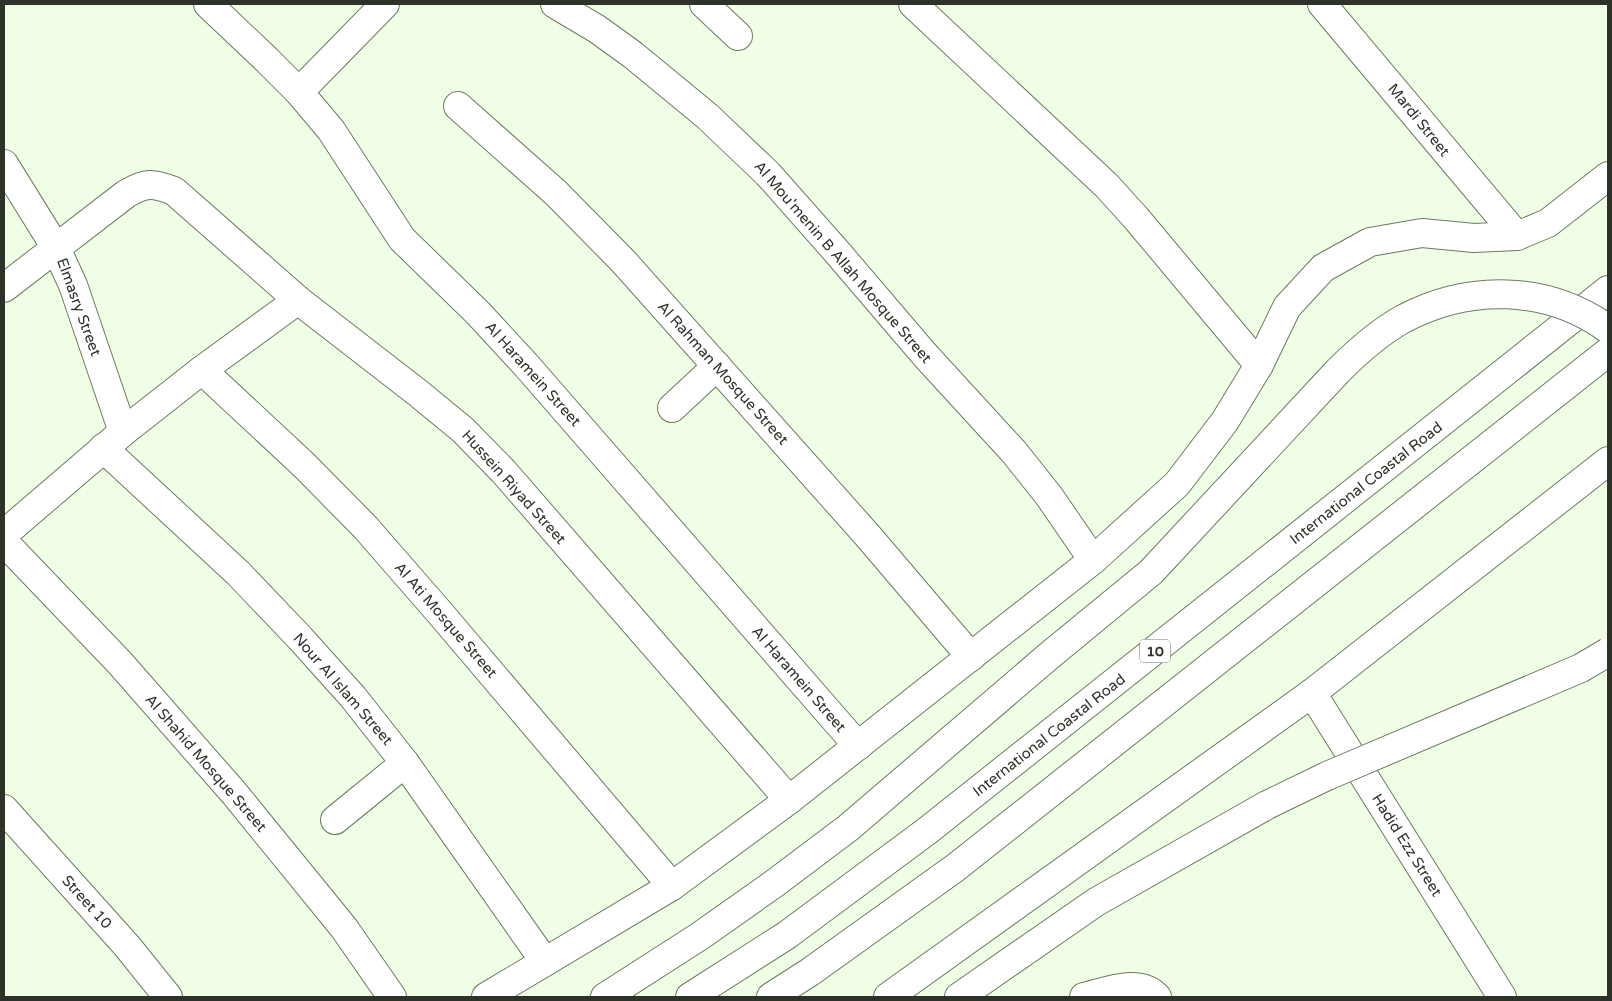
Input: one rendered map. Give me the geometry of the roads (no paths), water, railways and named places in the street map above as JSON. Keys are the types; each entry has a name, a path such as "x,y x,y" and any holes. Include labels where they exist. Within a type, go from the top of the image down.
{"main road":[{"path":"298,92 385,4"},
{"name":"Al Mou'menin B Allah Mosque Street","path":"555,4 597,29 633,55 706,116 768,174 925,356 1014,452 1049,496 1093,560"},
{"path":"704,4 738,36"},
{"path":"913,4 1107,186 1260,364"},
{"name":"Mardi Street","path":"1322,4 1517,236"},
{"name":"Al Haramein Street","path":"210,5 298,92 331,130 402,239 478,313 526,365 858,746"},
{"name":"Al Rahman Mosque Street","path":"458,106 556,192 623,261 868,536 971,656"},
{"name":"Elmasry Street","path":"4,164 56,248 73,284 113,440"},
{"path":"486,997 672,886 789,800 1093,560 1177,484 1225,421 1260,364 1287,307 1323,268 1370,242 1422,233 1474,238 1517,236 1548,223 1608,176"},
{"name":"Hussein Riyad Street","path":"56,248 126,194 139,187 150,184 174,191 298,300 463,430 504,472 789,800"},
{"path":"4,288 56,248"},
{"name":"International Coastal Road","path":"690,997 786,935 927,831 1608,290"},
{"path":"605,997 700,936 775,884 848,828 1050,655 1151,572 1359,350 1403,320 1448,300 1473,295 1499,294 1549,301 1574,309 1608,329"},
{"path":"4,534 113,440 202,370 298,300"},
{"path":"771,997 810,972 955,868 1608,352"},
{"path":"672,408 717,366"},
{"name":"Al Ati Mosque Street","path":"202,370 305,466 366,528 447,620 672,886"},
{"name":"Nour Al Islam Street","path":"113,440 294,631 353,697 405,763 545,962"},
{"path":"888,997 1312,693 1608,461"},
{"name":"Al Shahid Mosque Street","path":"4,542 120,663 234,793 344,928 392,997"},
{"path":"959,997 1096,902 1267,805 1327,776 1581,668 1608,652"},
{"name":"Hadid Ezz Street","path":"1312,693 1502,997"},
{"path":"334,820 405,763"},
{"name":"Street 10","path":"4,809 126,946 168,997"},
{"path":"1084,997 1130,987 1143,988 1157,997"}]}
